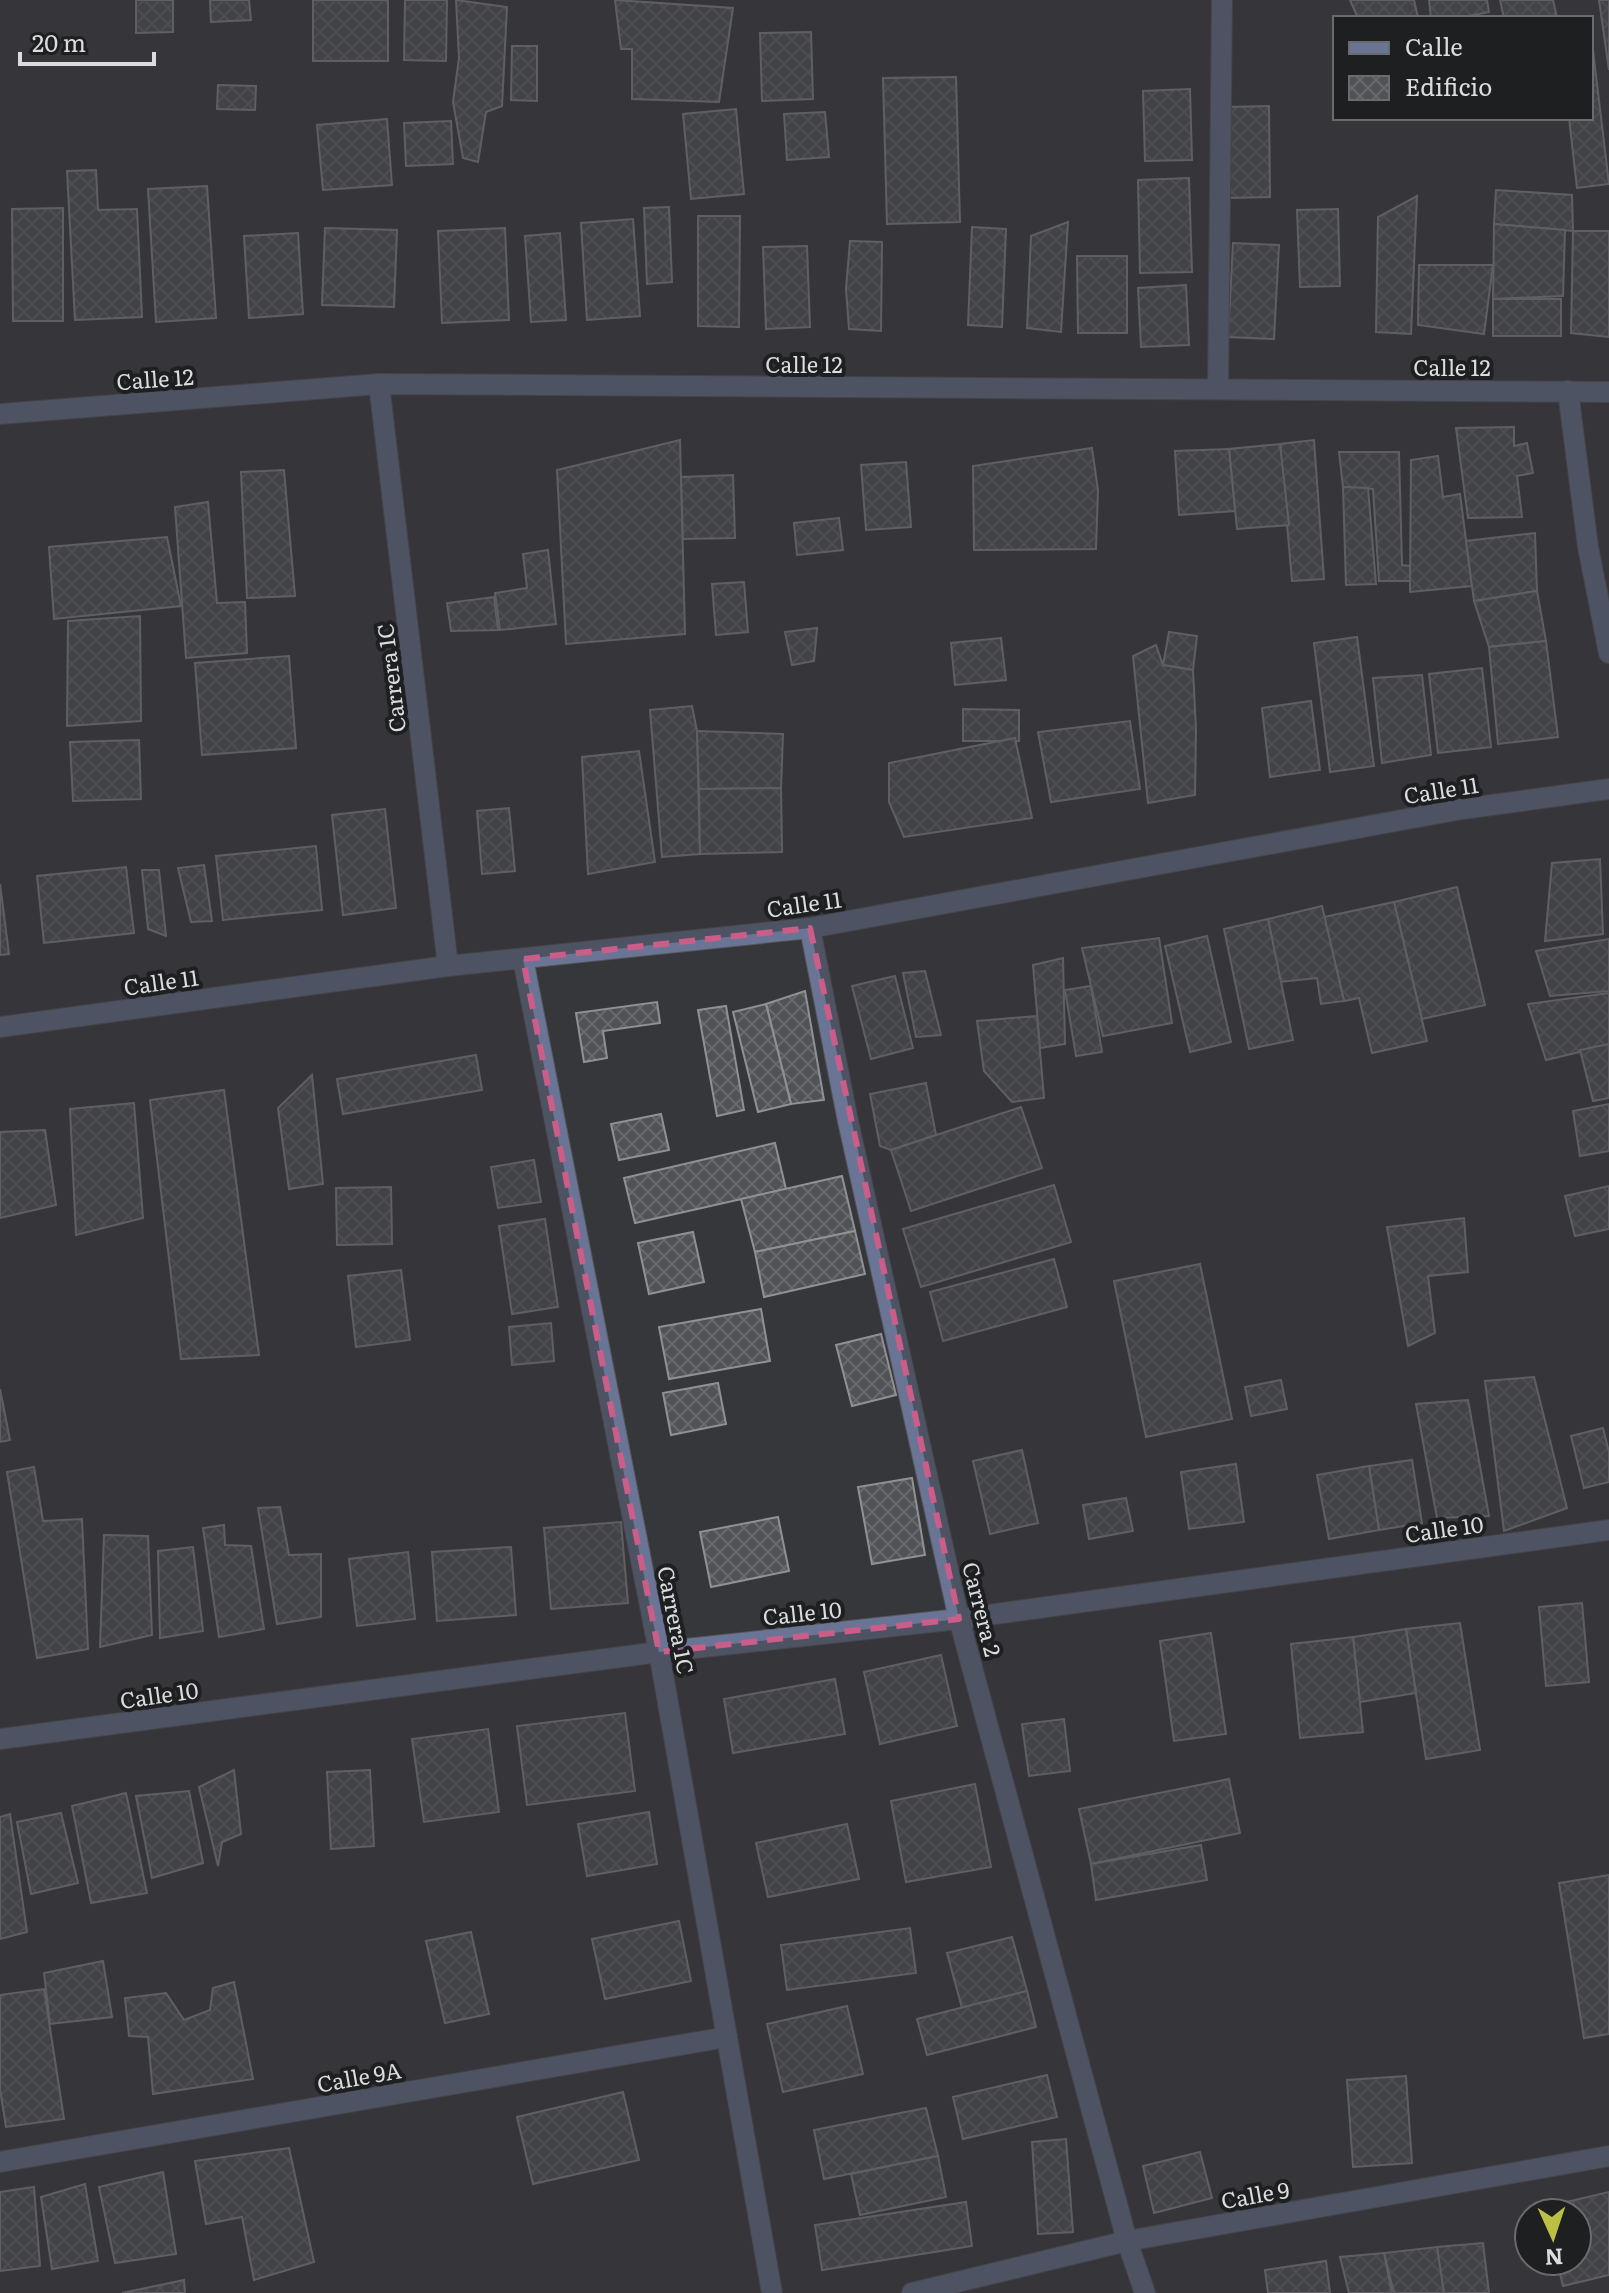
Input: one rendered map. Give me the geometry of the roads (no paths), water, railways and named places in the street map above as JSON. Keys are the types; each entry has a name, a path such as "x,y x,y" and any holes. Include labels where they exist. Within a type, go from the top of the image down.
{"street":[{"path":"1218,389 1222,0"},
{"name":"Calle 12","path":"0,414 379,384 1609,392"},
{"name":"Carrera 1C","path":"379,384 448,966"},
{"path":"1568,391 1588,547 1609,653"},
{"name":"Calle 11","path":"0,1027 448,966 810,928 1462,809 1609,789"},
{"name":"Carrera 2","path":"810,928 848,1121 959,1619 1127,2241 1145,2293"},
{"name":"Carrera 1C","path":"523,959 659,1652 772,2293"},
{"name":"Calle 10","path":"0,1739 659,1652 959,1619 1609,1530"},
{"name":"Calle 9A","path":"0,2162 727,2037"},
{"name":"Calle 9","path":"912,2293 1127,2241 1609,2156"}]}
